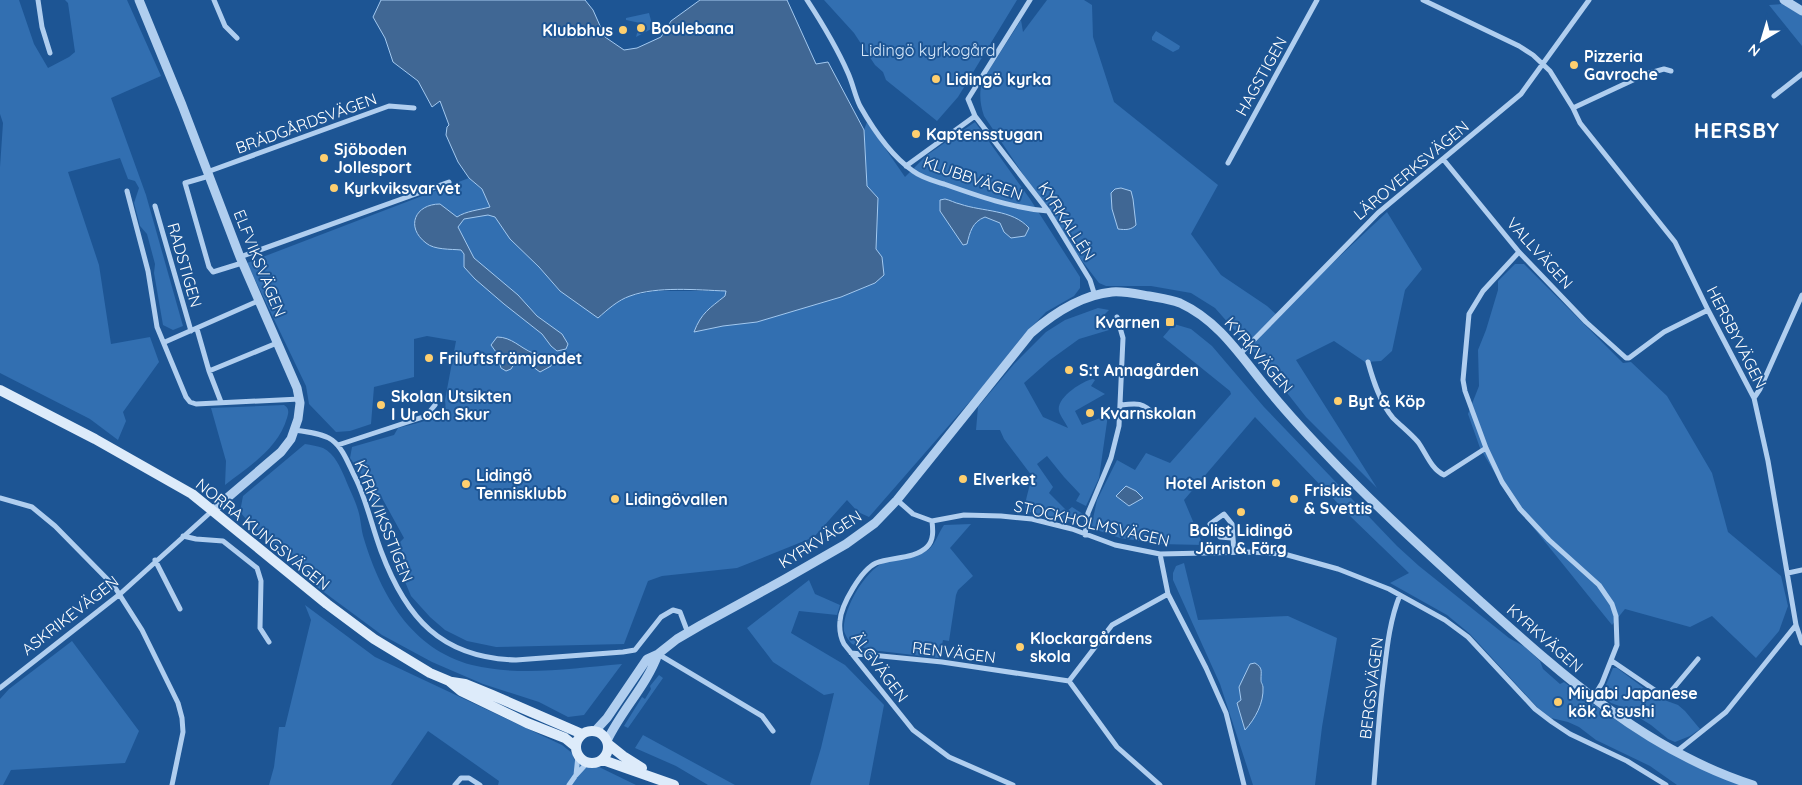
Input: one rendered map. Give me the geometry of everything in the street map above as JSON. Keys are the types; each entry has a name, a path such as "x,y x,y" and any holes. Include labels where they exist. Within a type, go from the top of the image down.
{"main road":[{"name":"NORRA KUNGSVÄGEN","path":"0,390 139,463 192,494 350,623 374,640 449,682 461,691 527,723 565,738 577,752"},
{"name":"NORRA KUNGSVÄGEN","path":"449,682 465,684 582,734"},
{"path":"608,743 608,750 603,760 597,763 587,763 577,752 578,738 586,732 595,731 604,736 608,743 622,756 662,780"},
{"path":"603,760 674,785"}],"street":[{"path":"38,0 42,27 50,53"},
{"name":"ELFVIKSVÄGEN","path":"139,0 241,260 297,388 300,399 295,430 281,452 213,510"},
{"path":"214,0 225,26 237,38"},
{"name":"KLUBBVÄGEN","path":"807,0 827,33 848,74 859,104 888,147 906,166 924,177 957,189 1024,209 1048,211"},
{"name":"KYRKALLÉN","path":"1030,0 968,100 975,116 1048,211 1090,280 1095,296"},
{"name":"HAGSTIGEN","path":"1228,163 1317,0"},
{"name":"HERSBYVÄGEN","path":"1423,0 1432,2 1519,46 1544,65 1573,108 1580,123 1675,242 1754,398 1768,461 1796,624 1802,643"},
{"name":"LÄROVERKSVÄGEN","path":"1241,353 1378,213 1521,94 1544,65 1589,0"},
{"path":"1784,0 1802,11"},
{"path":"1573,108 1646,74 1664,68 1671,71"},
{"path":"1774,96 1802,74"},
{"name":"BRÄDGÅRDSVÄGEN","path":"241,260 213,272 209,267 185,183 389,106 414,108"},
{"path":"906,166 975,116"},
{"name":"VALLVÄGEN","path":"1443,159 1520,252 1586,322 1626,358 1629,358 1664,332 1708,310"},
{"path":"241,260 449,182"},
{"path":"127,191 148,271 158,327 186,397 190,402 196,404 300,399"},
{"name":"RADSTIGEN","path":"155,206 194,330 221,402"},
{"path":"1520,252 1483,291 1475,301 1469,314 1463,380 1465,391 1486,448 1502,482 1520,508 1550,540 1599,585 1606,594 1616,616 1617,646 1602,683 1592,698"},
{"name":"KYRKVÄGEN","path":"595,731 647,659 658,654 688,633 846,544 875,523 897,500 1031,333 1074,303 1113,292 1168,298 1204,317 1241,353 1266,387 1312,439 1393,521 1524,640 1592,698 1676,752 1753,785"},
{"path":"1754,398 1760,389 1802,295"},
{"path":"165,342 258,301"},
{"path":"1085,535 1088,513 1116,446 1121,405 1123,338 1117,317"},
{"path":"209,371 277,343"},
{"path":"1368,362 1385,406 1393,418 1418,443 1438,472 1444,474 1486,448"},
{"path":"1121,405 1138,403 1151,411 1154,416 1164,417"},
{"name":"KYRKVIKSSTIGEN","path":"338,445 426,416 435,405"},
{"name":"KYRKVIKSSTIGEN","path":"295,430 329,438 338,445 361,490 380,549 403,598 416,617 431,631 450,644 470,654 499,660 623,652 635,650 661,617 673,610 680,612 688,633"},
{"path":"0,498 32,507 87,557 120,594 142,630 150,650 178,703 182,718 183,732 172,785"},
{"path":"897,500 913,514 932,521"},
{"name":"ASKRIKEVÄGEN","path":"0,688 120,594 155,560 213,510"},
{"path":"1232,538 1220,537 1210,524 1224,514 1232,524 1234,552"},
{"name":"STOCKHOLMSVÄGEN","path":"932,521 964,515 1032,519 1072,529 1114,545 1160,554 1234,552 1284,554 1309,560 1368,580 1400,594 1445,620 1468,637 1535,709 1552,722 1570,734 1634,765 1666,785"},
{"name":"ÄLGVÄGEN","path":"932,521 933,532 931,542 927,547 913,554 874,564 861,575 840,619 840,635 844,644 913,730 949,757 1013,785"},
{"path":"183,536 223,541 258,568 261,581 260,628 269,642"},
{"path":"1160,554 1168,594 1226,712 1244,785"},
{"path":"155,560 180,609"},
{"path":"1788,573 1802,570"},
{"path":"1160,785 1117,747 1069,680 1112,624 1168,594"},
{"name":"BERGSVÄGEN","path":"1374,785 1378,719 1386,654 1394,608 1400,594"},
{"path":"1676,752 1726,712 1796,624"},
{"name":"RENVÄGEN","path":"851,653 942,662 1069,680"},
{"path":"658,654 762,716 773,731"},
{"name":"KYRKVÄGEN","path":"608,743 615,724 654,665 658,654"},
{"path":"1612,661 1659,693 1667,696 1698,659"},
{"path":"576,775 577,752"},
{"path":"569,785 587,763"},
{"path":"455,785 461,778 469,778 480,785"}],"green space":[{"path":"0,0 19,0 34,44 48,68 75,52 68,3 65,0 127,0 161,76 111,98 146,195 183,326 173,330 163,325 154,273 155,264 147,234 140,226 134,203 139,188 135,181 128,179 120,158 68,172 99,265 111,344 150,337 159,362 123,412 126,421 118,440 90,419 0,373 0,167 3,123 0,114"},
{"name":"Lidingö kyrkogård","path":"824,0 1017,0 958,97 937,121 886,80 883,72 875,65 854,33"},
{"path":"1047,0 1084,0 1092,5 1093,37 1114,102 1218,185 1191,234 1221,275 1267,306 1277,315 1387,212 1422,269 1405,290 1392,351 1381,361 1365,362 1334,341 1296,360 1377,488 1306,417 1262,361 1215,308 1191,293 1151,286 1106,286 1099,283 1076,253 984,116 981,103 980,90 982,81 1021,20 1023,32"},
{"path":"1782,4 1802,15 1802,46 1769,5"},
{"path":"649,13 653,28 636,37 640,23 626,20 626,18"},
{"path":"1156,31 1180,46 1179,49 1173,52 1152,40"},
{"path":"867,122 905,177 927,155 975,122 1030,199 1080,277 1080,288 1074,296 1046,312 1022,337 979,391 869,517 858,512 847,500 814,537 737,568 662,576 648,581 624,644 496,647 467,641 445,630 411,596 395,558 401,553 397,545 404,538 382,498 373,502 360,472 350,458 352,447 394,435 398,428 432,418 443,412 456,341 427,336 414,339 414,377 374,387 371,424 350,431 336,432 309,404 306,386 247,263 469,178 482,189 492,211 511,239 560,291 615,304 629,296 655,291 726,291 725,296 711,307 694,332 757,322 841,297 875,283 882,257 876,249 878,198 867,186 864,130"},
{"path":"1515,264 1524,264 1623,363 1631,362 1667,396 1712,473 1728,532 1781,576 1788,606 1779,631 1756,658 1712,616 1690,627 1625,609 1612,625 1511,500 1480,448 1468,414 1479,386 1478,350 1498,290 1498,281"},
{"path":"1098,308 1109,310 1105,314 1111,324 1109,330 1079,339 1050,360 1024,383 1043,417 1068,428 1059,411 1059,406 1071,391 1088,380 1093,379 1095,380 1091,386 1105,394 1075,411 1082,425 1108,415 1099,478 1086,506 1076,501 1080,494 1047,456 1037,464 1053,487 1049,493 1067,511 1072,507 1083,514 1077,523 1025,511 1032,476 1004,439 1000,430 976,430 978,407 1014,364 1046,332 1065,320"},
{"path":"1174,324 1191,329 1212,346 1264,407 1397,546 1509,638 1525,647 1540,661 1543,669 1560,684 1564,682 1605,713 1648,741 1717,776 1741,785 1677,785 1650,766 1596,740 1579,727 1551,718 1538,708 1470,634 1447,615 1390,583 1409,573 1351,517 1255,417 1184,500 1203,545 1159,544 1120,538 1091,528 1097,500 1117,460 1135,470 1146,453 1170,463 1231,394 1230,391 1163,337"},
{"path":"284,405 288,409 288,414 277,439 253,464 225,485 226,461 211,408"},
{"path":"305,444 323,448 337,461 357,506 364,539 379,580 402,617 416,633 432,646 451,657 472,665 491,669 528,671 622,664 584,715 568,717 539,702 483,684 432,662 382,635 317,587 247,520 240,512 243,496"},
{"path":"971,524 950,548 973,576 958,590 949,641 943,640 939,658 871,650 852,644 844,631 844,622 856,592 869,574 883,563 917,555 928,550 933,545 944,525"},
{"path":"1184,563 1198,620 1288,616 1337,638 1322,727 1315,785 1253,785 1220,684 1173,580 1176,566"},
{"path":"809,580 815,594 840,605 837,615 799,611 791,633 845,665 884,705 869,785 810,785 834,693 824,695 773,662 747,628"},
{"path":"305,605 375,657 562,745 572,753 574,759 593,767 599,767 636,785 498,785 499,781 428,731 391,785 269,785 274,767 279,727 285,727 311,620"},
{"path":"72,641 139,731 125,763 11,770 3,785 0,785 0,699 9,689"},
{"path":"1613,668 1617,668 1656,697 1678,705 1700,729 1690,736 1675,742 1622,707 1611,703 1606,698 1604,690"},
{"path":"659,675 663,678 628,728 624,726 642,697 645,699 651,689 650,686"},
{"path":"643,735 735,785 708,785 676,766 635,748"}],"shaded area":[{"path":"381,0 585,0 593,10 605,37 624,50 637,48 661,37 671,21 700,0 787,0 816,64 828,62 864,130 867,186 878,198 876,249 882,257 884,275 875,283 841,297 757,322 694,332 703,315 725,296 726,291 677,289 641,293 621,300 598,318 560,291 510,239 495,217 488,215 464,219 458,227 474,258 518,295 537,316 562,334 568,344 566,349 557,351 542,334 475,279 464,267 464,254 461,250 433,247 420,237 416,230 416,218 419,212 431,205 440,204 457,217 468,212 490,207 482,189 469,178 458,162 446,135 449,125 440,101 432,107 418,81 393,62 385,38 373,17"},
{"path":"1121,188 1131,191 1133,199 1136,225 1128,229 1118,229 1112,209 1111,193 1115,189"},
{"path":"945,199 969,207 1006,214 1014,217 1029,228 1025,236 1011,238 1004,232 1000,223 985,217 974,225 967,244 963,245 940,211 940,200"},
{"path":"497,337 507,339 528,351 547,358 551,361 551,366 540,372 521,358 517,359 511,369 506,371 501,368 496,352 491,345"},
{"path":"1126,486 1136,491 1143,498 1129,506 1116,496"},
{"path":"1255,663 1261,670 1263,693 1258,710 1245,730 1237,703 1241,700 1239,687 1250,664"}],"place":[{"name":"Boulebana","path":"641,28"},
{"name":"Klubbhus","path":"623,30"},
{"name":"Pizzeria Gavroche","path":"1574,65"},
{"name":"Lidingö kyrka","path":"936,79"},
{"name":"Kaptensstugan","path":"916,134"},
{"name":"Sjöboden Jollesport","path":"324,158"},
{"name":"Kyrkviksvarvet","path":"334,188"},
{"name":"Kvarnen","path":"1170,322"},
{"name":"Friluftsfrämjandet","path":"429,358"},
{"name":"S:t Annagården","path":"1069,370"},
{"name":"Byt & Köp","path":"1338,401"},
{"name":"Skolan Utsikten I Ur och Skur","path":"381,405"},
{"name":"Kvarnskolan","path":"1090,413"},
{"name":"Elverket","path":"963,479"},
{"name":"Hotel Ariston","path":"1276,483"},
{"name":"Lidingö Tennisklubb","path":"466,484"},
{"name":"Lidingövallen","path":"615,499"},
{"name":"Friskis & Svettis","path":"1294,499"},
{"name":"Bolist Lidingö Järn & Färg","path":"1241,512"},
{"name":"Klockargårdens skola","path":"1020,647"},
{"name":"Miyabi Japanese kök & sushi","path":"1558,702"}],"district":[{"name":"HERSBY","path":"1737,131"}]}
